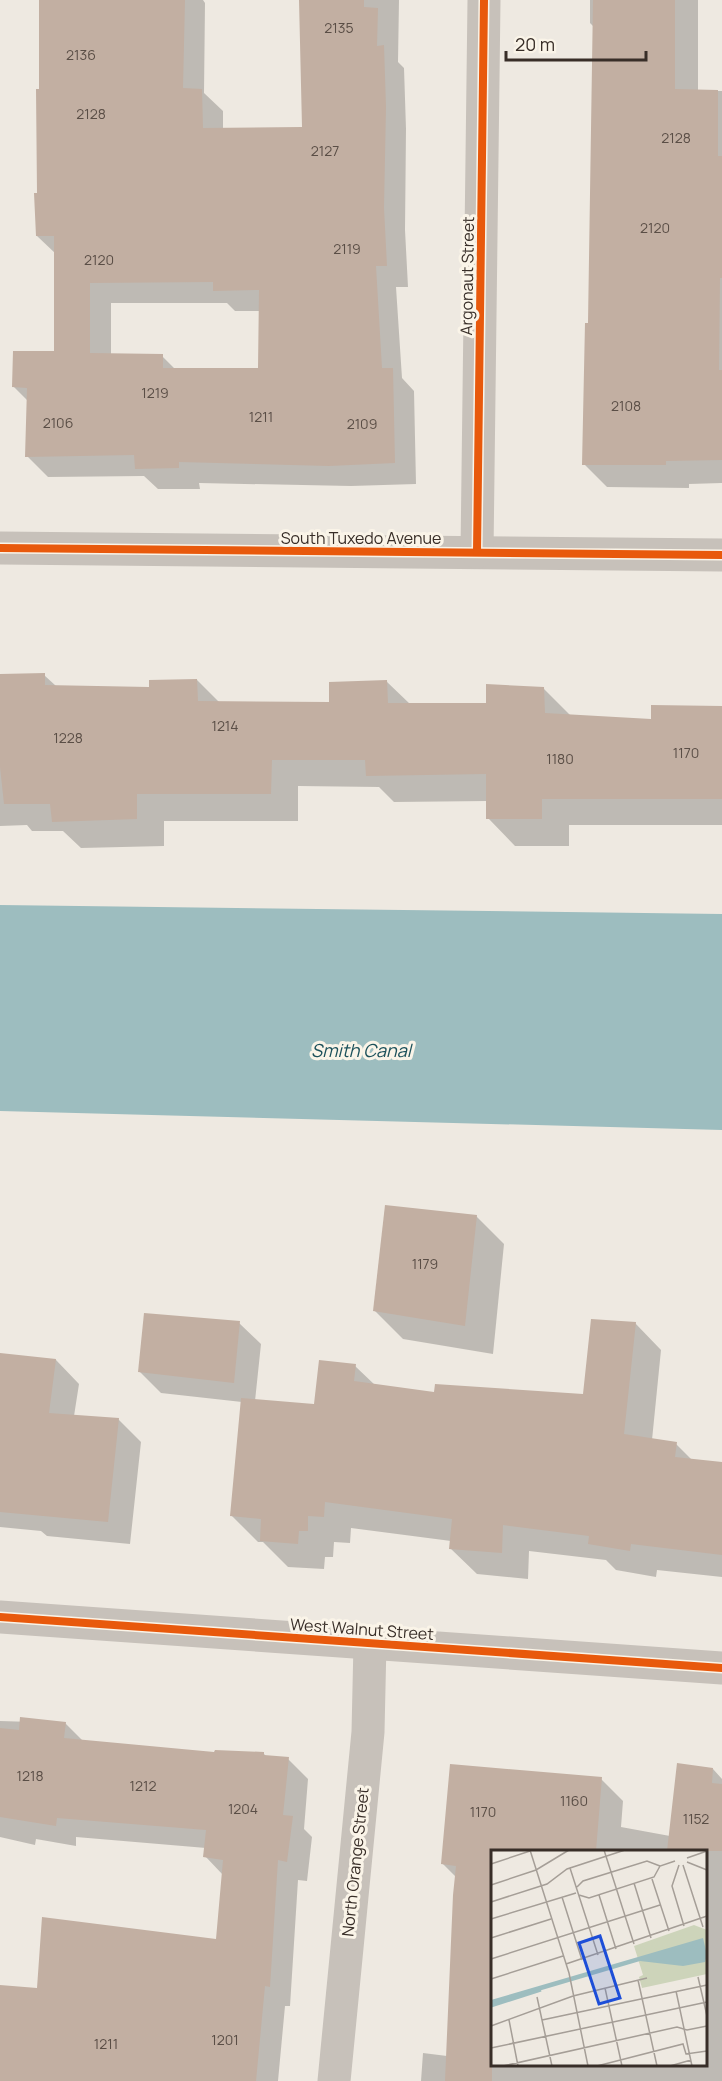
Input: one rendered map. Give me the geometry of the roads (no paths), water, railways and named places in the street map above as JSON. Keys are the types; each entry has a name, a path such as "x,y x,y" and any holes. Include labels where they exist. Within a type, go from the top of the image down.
{"street":[{"name":"Argonaut Street","path":"477,552 484,0"},
{"name":"South Tuxedo Avenue","path":"0,548 722,555"},
{"name":"West Walnut Street","path":"0,1617 722,1668"},
{"name":"North Orange Street","path":"334,2081 368,1732 370,1643"}],"water":[{"name":"Smith Canal","path":"0,905 722,914 722,1130 0,1111"}]}
